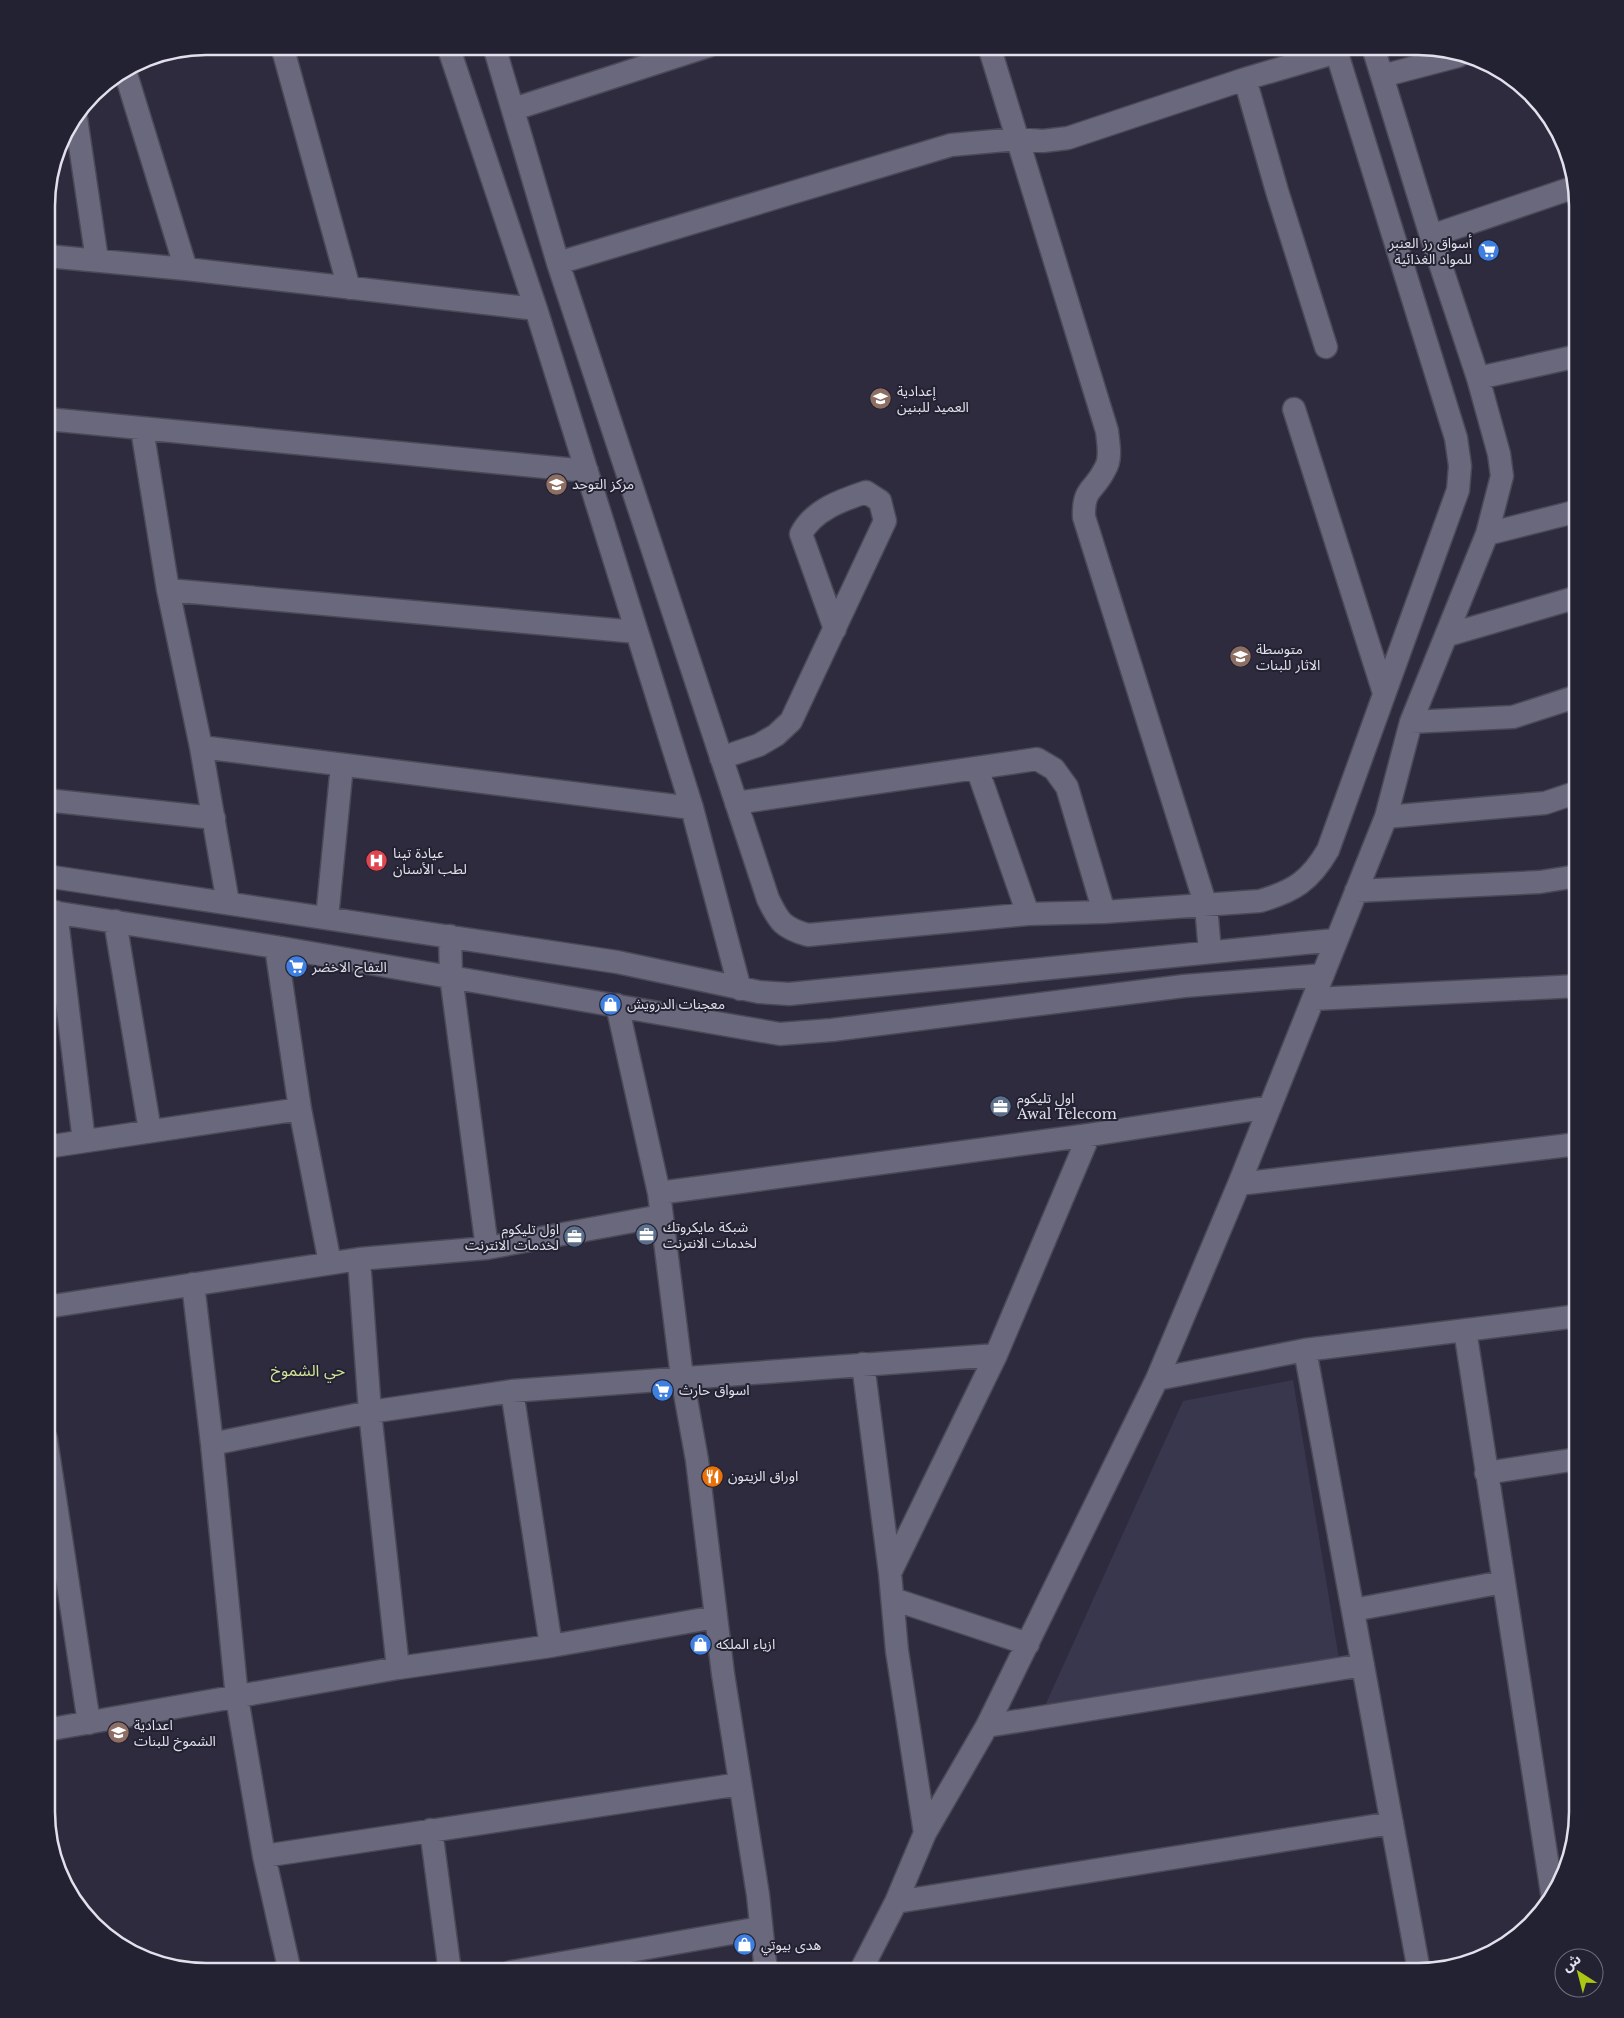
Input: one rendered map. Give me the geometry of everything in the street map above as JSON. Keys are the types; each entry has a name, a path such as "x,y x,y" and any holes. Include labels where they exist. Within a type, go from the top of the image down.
{"street":[{"path":"284,55 349,288"},
{"path":"451,55 536,308 692,808 740,989"},
{"path":"497,55 558,263 768,899 779,921 791,930 808,935 1028,914 1104,912 1260,901 1281,895 1301,885 1318,868 1328,850 1458,490 1460,466 1456,438 1338,55"},
{"path":"514,109 680,55"},
{"path":"992,55 1107,431 1108,462 1099,479 1088,491 1084,503 1084,517 1206,906 1210,952"},
{"path":"558,263 951,145 1018,139 1043,141 1068,138 1318,55"},
{"path":"865,1963 896,1902 925,1832 988,1726 1157,1379 1240,1184 1386,817 1411,722 1448,635 1487,534 1502,476 1499,454 1478,378 1431,236 1375,55"},
{"path":"1382,76 1449,58"},
{"path":"128,77 186,269"},
{"path":"1245,79 1263,136 1277,191 1326,346"},
{"path":"77,128 97,260"},
{"path":"1431,236 1568,189"},
{"path":"55,257 186,269 536,308"},
{"path":"1478,378 1569,358"},
{"path":"1294,409 1384,693"},
{"path":"55,420 586,471"},
{"path":"142,429 168,590 201,747 228,903"},
{"path":"722,758 759,745 776,735 791,721 835,628 885,521 880,501 866,492 842,500 816,516 805,525 801,534 835,628"},
{"path":"1487,534 1569,512"},
{"path":"168,590 637,632"},
{"path":"1448,635 1569,600"},
{"path":"1411,722 1513,717 1569,699"},
{"path":"201,747 692,808"},
{"path":"736,803 1037,759 1054,769 1067,787 1104,912"},
{"path":"327,918 342,765"},
{"path":"977,768 1028,914"},
{"path":"1386,817 1545,803 1569,795"},
{"path":"55,799 214,818"},
{"path":"55,872 228,903 617,962 740,989 789,994 1336,940"},
{"path":"1356,892 1540,882 1569,877"},
{"path":"55,913 276,946 780,1034 832,1030 1184,986 1323,974"},
{"path":"115,921 150,1132"},
{"path":"450,936 451,976 486,1248"},
{"path":"55,940 84,1141"},
{"path":"276,946 300,1109 330,1263"},
{"path":"1314,999 1569,986"},
{"path":"617,1005 659,1193 682,1377 697,1460 716,1617 758,1895 765,1963"},
{"path":"659,1193 1089,1135 1270,1107"},
{"path":"55,1146 300,1109"},
{"path":"890,1573 996,1355 1089,1135"},
{"path":"1240,1184 1569,1145"},
{"path":"55,1306 330,1263 486,1248 661,1216"},
{"path":"360,1259 370,1412 398,1668"},
{"path":"193,1284 212,1444 237,1698 264,1856 288,1963"},
{"path":"1157,1379 1305,1350 1569,1317"},
{"path":"1465,1330 1550,1883"},
{"path":"1305,1350 1417,1963"},
{"path":"212,1444 370,1412 512,1391 996,1355"},
{"path":"863,1364 890,1573 897,1651 925,1832"},
{"path":"512,1391 551,1646"},
{"path":"1486,1473 1569,1460"},
{"path":"55,1561 89,1723"},
{"path":"1353,1610 1503,1582"},
{"path":"893,1599 1028,1644"},
{"path":"55,1729 237,1698 398,1668 551,1646 716,1617"},
{"path":"988,1726 1363,1665"},
{"path":"264,1856 740,1784"},
{"path":"896,1902 1392,1824"},
{"path":"431,1830 449,1963"},
{"path":"562,1963 760,1928"}],"shaded area":[{"path":"1293,1380 1339,1659 1044,1708 1183,1401"}],"place":[{"name":"أسواق رز العنبر للمواد الغذائية","path":"1488,251"},
{"name":"إعدادية العميد للبنين","path":"881,399"},
{"name":"مركز التوحد","path":"556,484"},
{"name":"متوسطة الاثار للبنات","path":"1240,657"},
{"name":"عيادة تينا لطب الأسنان","path":"377,861"},
{"name":"التفاح الاخضر","path":"296,967"},
{"name":"معجنات الدرويش","path":"611,1004"},
{"name":"اول تليكوم Awal Telecom","path":"1001,1106"},
{"name":"شبكة مايكروتك لخدمات الانترنت","path":"647,1235"},
{"name":"اول تليكوم لخدمات الانترنت","path":"575,1237"},
{"name":"اسواق حارث","path":"663,1390"},
{"name":"اوراق الزيتون","path":"712,1476"},
{"name":"ازياء الملكه","path":"700,1644"},
{"name":"اعدادية الشموخ للبنات","path":"118,1733"},
{"name":"هدى بيوتي","path":"745,1945"}],"district":[{"name":"حي الشموخ","path":"308,1370"}]}
